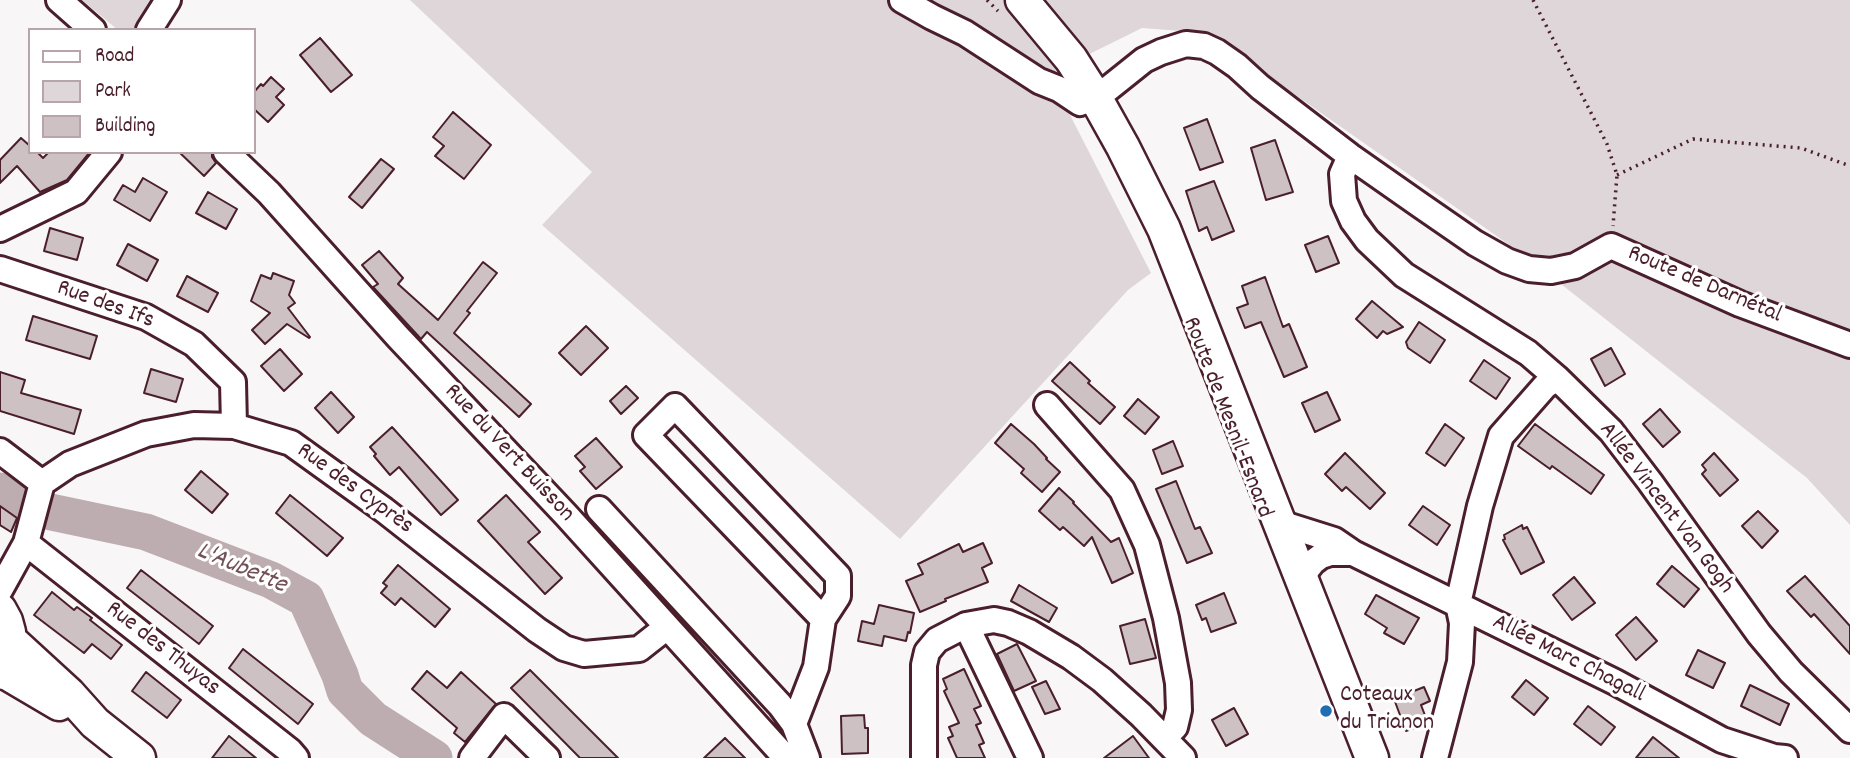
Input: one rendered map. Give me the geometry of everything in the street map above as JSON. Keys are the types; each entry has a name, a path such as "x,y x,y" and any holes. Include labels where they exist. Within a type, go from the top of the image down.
{"main road":[{"path":"1025,4 1087,99"},
{"name":"Route de Mesnil-Esnard","path":"1087,99 1124,147 1164,229 1372,758"},
{"name":"Route de Mesnil-Esnard","path":"1087,99 1153,233 1358,758"},
{"path":"3,636 69,694 95,723"},
{"path":"0,672 95,723 139,758"}],"street":[{"path":"59,0 91,28"},
{"path":"150,28 168,0"},
{"path":"902,0 965,33 1039,81 1087,99 1109,88 1144,60 1161,52 1186,44 1203,46 1237,66 1350,156"},
{"path":"0,229 76,192 107,154"},
{"name":"Rue du Vert Buisson","path":"228,154 269,193 786,758"},
{"name":"Route de Darnétal","path":"1350,156 1475,243 1519,266 1540,271 1562,270 1587,261 1611,246 1740,304 1850,345"},
{"name":"Allée Vincent Van Gogh","path":"1350,156 1342,173 1344,201 1353,221 1367,240 1404,275 1528,353 1611,431 1759,635 1791,672 1850,730"},
{"name":"Rue des Ifs","path":"0,269 146,317 194,344 233,382 234,426"},
{"path":"1435,758 1460,662 1462,623 1458,604 1480,506 1501,436 1545,386 1557,378"},
{"path":"794,724 816,667 823,619 838,596 838,576 675,405 646,435 823,619"},
{"path":"1047,405 1122,490 1147,545 1166,618 1178,683 1179,710 1175,727 1165,737"},
{"name":"Rue des Cyprès","path":"42,483 70,464 146,434 194,425 234,426 291,443 384,510 537,630 564,648 584,654 639,649 667,627"},
{"path":"0,451 42,483 26,543 0,590"},
{"path":"599,509 780,705 794,724 807,758"},
{"name":"Allée Marc Chagall","path":"1280,523 1334,540 1353,553 1615,682 1722,740 1774,757 1786,758"},
{"name":"Rue des Thuyas","path":"26,543 296,758"},
{"path":"1301,577 1321,556 1330,553 1353,553"},
{"path":"923,758 925,658 930,647 937,640 966,625 994,620 1029,632 1102,680 1165,737 1183,758"},
{"path":"966,625 1030,758"},
{"path":"472,758 504,716 547,758"}],"path":[{"path":"1532,0 1608,144 1617,176 1611,246"},
{"path":"1617,176 1693,139 1801,148 1850,166"}],"green space":[{"path":"82,0 159,0 137,28 116,28"},
{"path":"410,0 1850,0 1850,525 1807,478 1528,258 1207,33 1142,28 1049,74 1151,273 1128,290 900,539 542,225 592,172"}],"building":[{"path":"320,38 352,75 331,92 300,55"},
{"path":"271,77 284,89 276,97 284,105 268,122 256,111 256,90 261,84 263,86"},
{"path":"453,112 491,145 464,179 435,156 444,146 433,137"},
{"path":"1207,119 1223,162 1200,170 1184,128"},
{"path":"21,138 28,144 28,154 39,154 43,158 47,154 88,154 67,180 40,192 17,166 0,183 0,160"},
{"path":"1275,140 1293,192 1266,200 1251,148"},
{"path":"181,154 212,154 216,163 204,176"},
{"path":"381,159 394,169 362,208 349,197"},
{"path":"143,178 167,192 150,221 114,200 123,185 135,192"},
{"path":"1214,181 1234,231 1212,240 1207,227 1199,231 1186,191"},
{"path":"208,192 237,209 226,229 196,213"},
{"path":"50,228 83,238 77,260 44,251"},
{"path":"1328,236 1339,263 1316,272 1305,245"},
{"path":"128,244 158,260 147,281 117,265"},
{"path":"379,251 403,278 398,284 438,320 483,262 497,273 467,311 470,313 454,333 531,404 519,417 427,332 421,339 373,287 378,284 362,265"},
{"path":"273,273 294,281 289,295 295,303 288,308 309,338 287,324 265,344 252,330 270,313 251,301 261,275 271,279"},
{"path":"187,276 218,293 208,312 177,296"},
{"path":"1265,277 1283,327 1289,324 1307,367 1284,377 1261,322 1245,328 1237,308 1248,304 1242,286"},
{"path":"1372,301 1403,327 1387,334 1383,331 1377,338 1356,319"},
{"path":"33,316 97,336 90,359 26,340"},
{"path":"1419,322 1445,340 1430,363 1408,348 1406,342"},
{"path":"586,326 608,348 581,375 559,353"},
{"path":"1611,348 1625,374 1605,386 1591,359"},
{"path":"280,349 302,374 284,391 261,366"},
{"path":"1484,360 1510,378 1496,399 1470,381"},
{"path":"1070,362 1090,381 1088,383 1115,407 1100,424 1052,381"},
{"path":"151,369 183,379 176,402 144,393"},
{"path":"0,372 25,380 21,393 81,410 74,434 0,411"},
{"path":"626,386 638,398 621,414 610,401"},
{"path":"331,392 354,417 338,433 315,408"},
{"path":"1327,392 1340,420 1315,432 1302,403"},
{"path":"1138,399 1159,417 1145,434 1124,416"},
{"path":"1660,409 1680,432 1663,447 1643,424"},
{"path":"1011,424 1060,472 1042,492 1021,473 1024,469 995,443"},
{"path":"1445,424 1464,438 1445,466 1426,453"},
{"path":"1535,424 1604,475 1591,494 1518,446"},
{"path":"392,427 458,500 441,515 399,467 390,475 374,456 376,454 370,447"},
{"path":"596,438 622,467 596,489 580,471 585,467 575,456"},
{"path":"1173,441 1183,466 1162,474 1153,450"},
{"path":"1345,453 1385,493 1370,509 1346,487 1342,491 1325,474"},
{"path":"1714,453 1738,480 1720,496 1702,474 1706,470 1702,465"},
{"path":"201,471 228,494 212,513 185,490"},
{"path":"1176,481 1195,529 1200,527 1212,553 1187,563 1156,489"},
{"path":"1059,488 1111,542 1119,538 1133,573 1112,583 1092,537 1084,546 1063,527 1060,530 1039,511"},
{"path":"290,495 343,538 327,556 276,513"},
{"path":"506,495 540,532 528,542 562,578 545,594 478,521"},
{"path":"0,506 17,518 11,532 0,525"},
{"path":"1423,506 1450,525 1437,545 1409,525"},
{"path":"1758,511 1778,531 1762,548 1742,526"},
{"path":"1522,525 1523,529 1527,527 1544,562 1521,574 1503,540 1504,535"},
{"path":"983,543 992,563 982,568 988,582 920,612 906,581 923,574 918,564 959,544 963,552"},
{"path":"398,565 450,609 435,627 401,598 395,605 381,593 387,586 383,583"},
{"path":"1672,566 1699,589 1684,607 1657,584"},
{"path":"141,570 213,626 199,644 127,588"},
{"path":"1805,576 1850,626 1850,654 1814,614 1811,617 1787,591"},
{"path":"1574,577 1595,603 1572,620 1553,595"},
{"path":"1019,585 1057,608 1049,622 1011,601"},
{"path":"52,592 74,610 77,607 92,618 90,620 122,645 111,659 92,644 84,653 34,615"},
{"path":"1224,593 1236,623 1211,632 1206,618 1202,620 1196,605"},
{"path":"1376,595 1419,618 1404,644 1384,633 1387,628 1365,614"},
{"path":"879,605 914,613 906,641 884,636 882,646 858,641 862,621 874,624"},
{"path":"1636,617 1657,641 1636,660 1616,635"},
{"path":"1145,619 1156,658 1130,664 1120,626"},
{"path":"1017,644 1036,681 1014,691 997,654"},
{"path":"243,649 313,704 298,724 229,668"},
{"path":"1698,650 1725,663 1713,688 1686,675"},
{"path":"964,669 981,706 974,709 981,723 976,725 984,743 979,745 985,758 957,758 948,738 953,736 949,727 959,723 944,691 947,689 943,679"},
{"path":"530,670 618,758 580,758 511,688"},
{"path":"427,671 447,688 461,672 496,704 465,742 454,733 457,728 412,689"},
{"path":"146,672 181,700 167,718 132,691"},
{"path":"1526,680 1548,698 1534,715 1512,697"},
{"path":"1046,681 1060,709 1045,714 1032,687"},
{"path":"1750,685 1789,704 1780,725 1741,706"},
{"path":"1424,687 1430,701 1421,705 1428,723 1406,731 1394,699"},
{"path":"1588,706 1615,727 1601,745 1574,724"},
{"path":"1234,708 1248,734 1226,746 1212,720"},
{"path":"864,715 865,728 868,728 868,753 842,754 841,716"},
{"path":"229,736 256,758 212,758"},
{"path":"1133,736 1149,758 1104,758"},
{"path":"1653,737 1679,758 1636,758"},
{"path":"725,738 745,758 704,758"}],"waterway":[{"name":"L'Aubette","path":"0,491 33,509"},
{"name":"L'Aubette","path":"51,512 146,532 271,580 306,599 345,691 373,719 434,758"}],"place":[{"name":"Coteaux du Trianon","path":"1326,711"}]}
